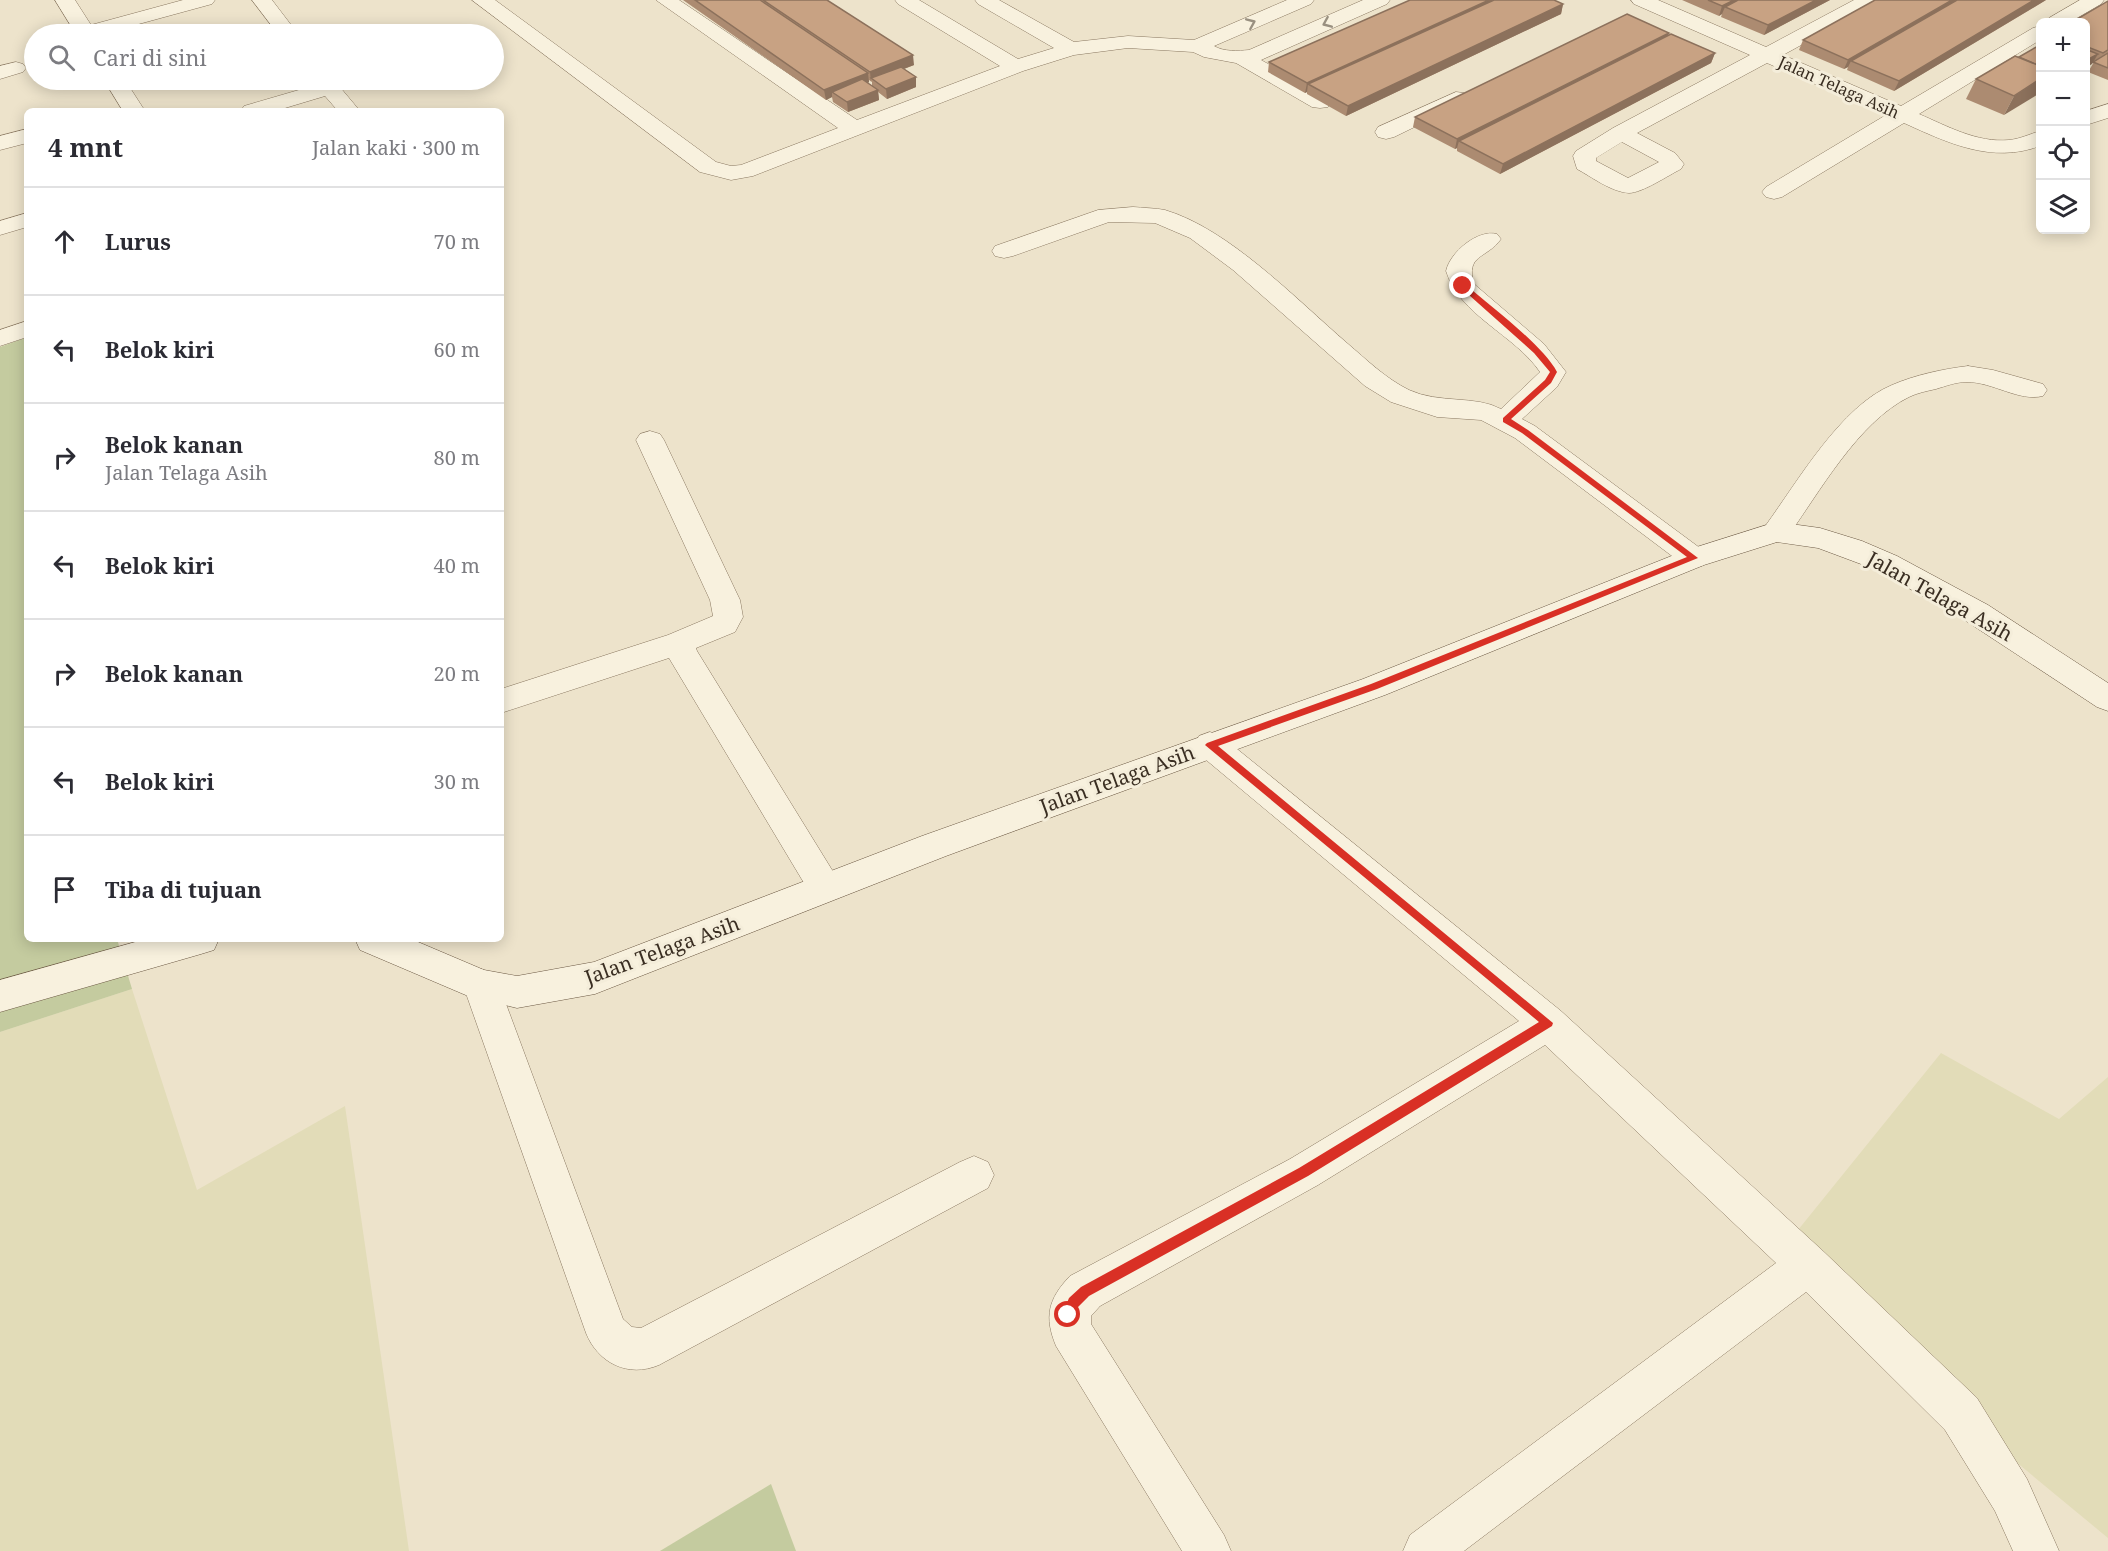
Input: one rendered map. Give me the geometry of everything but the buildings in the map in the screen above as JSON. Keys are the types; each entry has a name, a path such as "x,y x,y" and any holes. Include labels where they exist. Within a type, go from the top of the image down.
{"street":[{"path":"65,0 80,24"},
{"path":"121,24 206,0"},
{"path":"262,0 280,24"},
{"path":"482,0 708,167 731,173 745,171 1071,49 1128,42 1197,46 1211,53 1241,57 1254,55 1380,0"},
{"path":"666,0 855,129"},
{"path":"905,0 1016,68"},
{"path":"1197,46 1304,0"},
{"path":"1621,134 1869,0"},
{"path":"2063,18 2094,0"},
{"path":"991,1 1071,49"},
{"name":"Jalan Telaga Asih","path":"1645,4 1979,145 1998,148 2022,146 2036,140"},
{"path":"1774,192 2036,34"},
{"path":"1241,57 1320,102"},
{"path":"124,90 133,108"},
{"path":"260,108 310,90"},
{"path":"331,90 346,108"},
{"path":"1386,132 1471,91"},
{"path":"2090,117 2108,110"},
{"path":"0,143 24,137"},
{"path":"1004,251 1106,215 1159,216 1198,233 1242,265 1374,381 1400,396 1437,408 1487,412 1506,420 1694,558"},
{"path":"0,228 24,221"},
{"path":"1489,239 1461,262 1458,271 1463,286 1537,351 1549,363 1553,372 1548,381 1506,420"},
{"path":"0,338 24,330"},
{"path":"1776,532 1848,433 1867,413 1900,391 1946,377 1968,374 2034,390"},
{"path":"504,700 679,643 724,624 728,616 725,600 650,440"},
{"name":"Jalan Telaga Asih","path":"380,942 481,985 517,992 594,978 825,888 1210,745 1374,687 1694,558 1776,532 1820,538 1887,563 1977,613 2108,699"},
{"path":"679,643 682,653 825,888"},
{"path":"1210,745 1548,1023 1808,1265 1961,1414 2012,1496 2036,1551"},
{"path":"0,996 190,942"},
{"path":"481,985 607,1333 615,1343 629,1349 644,1350 974,1175"},
{"path":"1208,1551 1071,1331 1068,1315 1073,1302 1085,1291 1304,1172 1548,1023"},
{"path":"1426,1551 1808,1265"}],"shaded area":[{"path":"132,989 197,1190 345,1106 409,1551 0,1551 0,1032"},
{"path":"1941,1053 2059,1119 2108,1077 2108,1538 1773,1261"}],"green space":[{"path":"24,338 24,942 118,942 132,989 0,1032 0,347"},
{"path":"771,1484 796,1551 660,1551"}],"route":[{"path":"1068,1315 1073,1302 1085,1291 1304,1172 1548,1023 1210,745 1374,687 1694,558 1506,420 1548,381 1553,372 1549,363 1537,351 1463,286"}]}
